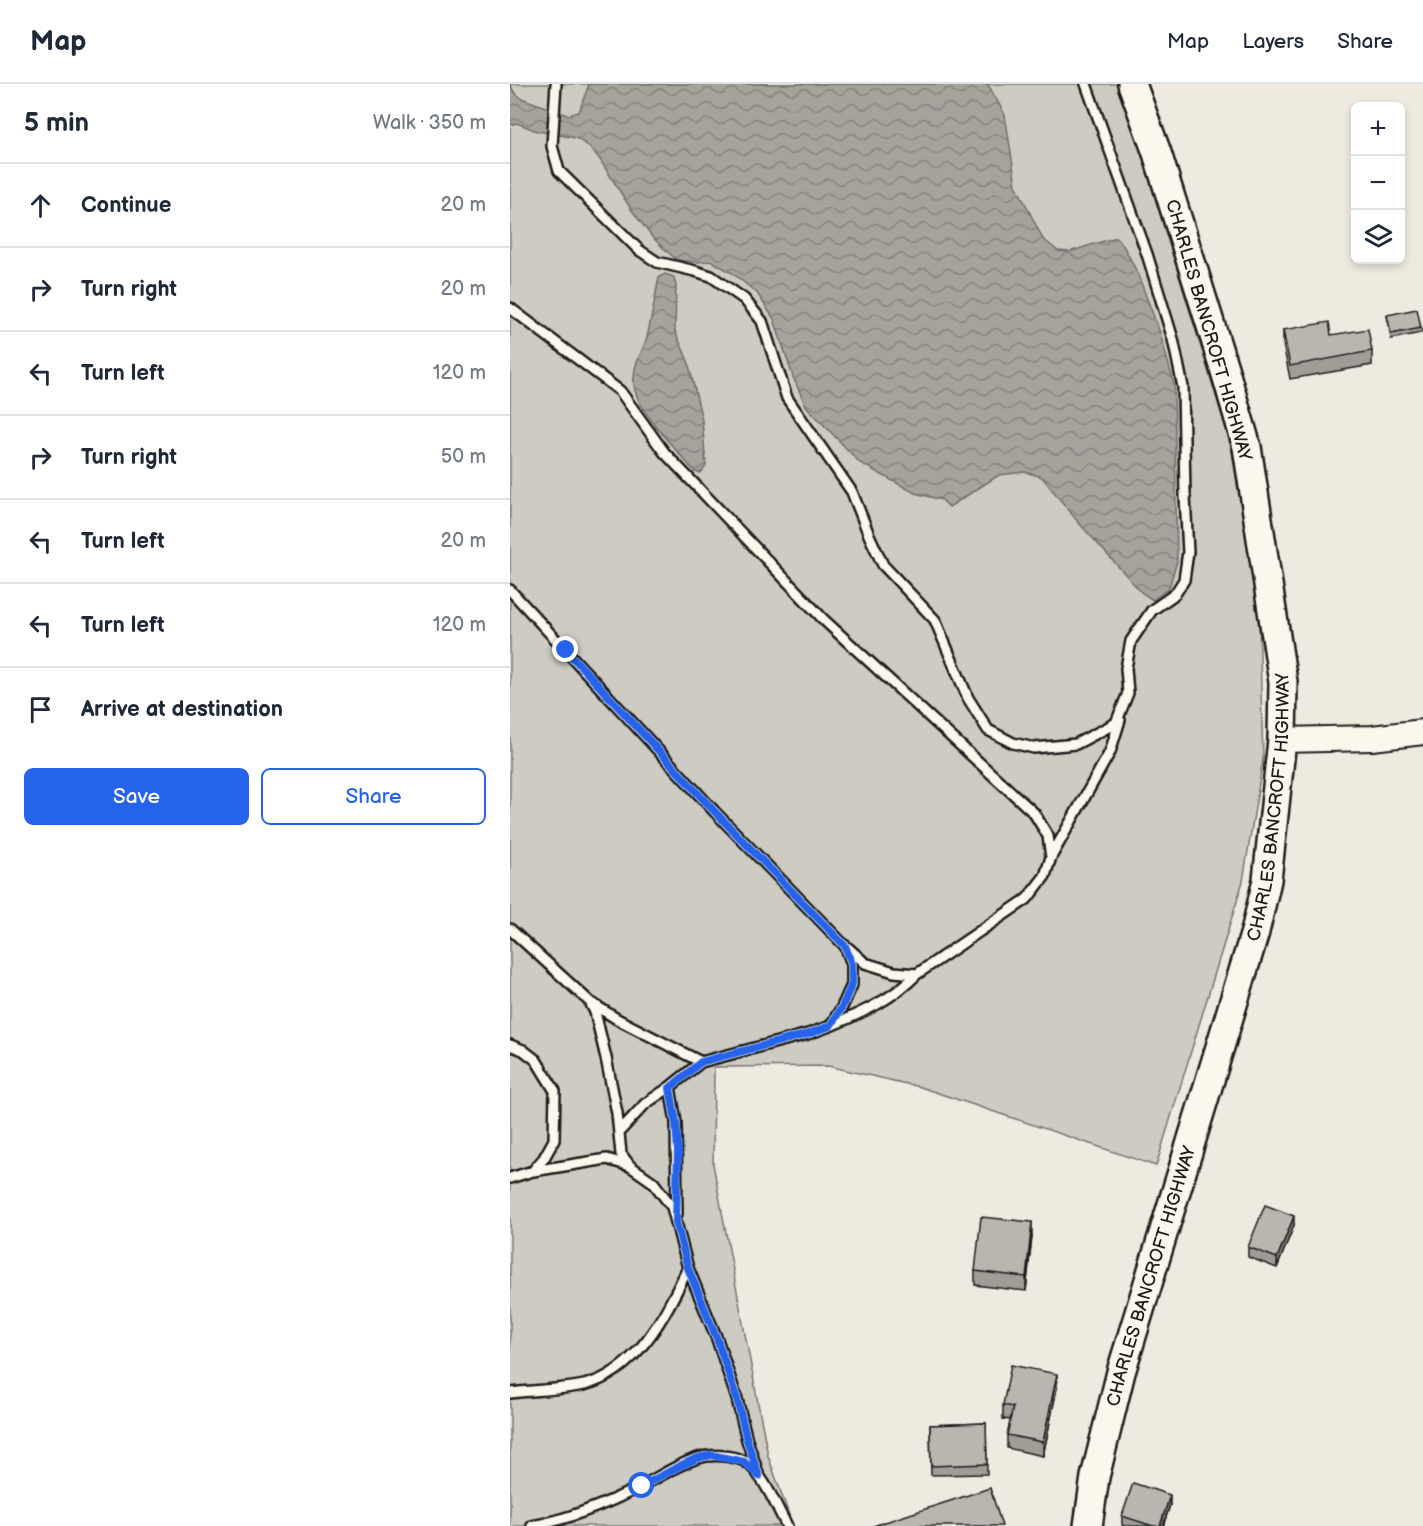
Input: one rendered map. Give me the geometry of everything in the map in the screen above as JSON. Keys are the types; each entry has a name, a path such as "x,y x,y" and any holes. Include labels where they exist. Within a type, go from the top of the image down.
{"main road":[{"name":"CHARLES BANCROFT HIGHWAY","path":"1088,1526 1095,1478 1121,1372 1255,932 1266,880 1282,740 1283,682 1247,447 1157,153 1132,84"}],"street":[{"path":"1282,740 1372,738 1423,732"}],"lane":[{"path":"556,84 552,146 559,171 639,250 657,262 711,276 744,299 762,321 788,398 852,492 868,535 883,565 935,620 968,698 988,729 1013,743 1034,748 1076,744 1116,723 1124,706"},
{"path":"619,1132 645,1104 670,1088 701,1062 808,1034 860,1014 885,1000 917,974 1027,899 1045,876 1051,857 1110,752 1128,693 1126,668 1131,641 1152,610 1174,594 1184,580 1188,552 1183,387 1173,339 1147,254 1086,84"},
{"path":"510,308 620,391 664,452 816,612 1034,813 1048,836 1051,857"},
{"path":"510,590 707,803 845,946 865,963 894,972 917,974"},
{"path":"510,928 590,1002 625,1023 701,1062"},
{"path":"830,1026 842,1007 852,984 852,964 845,946"},
{"path":"590,1002 595,1012 606,1058 621,1154 630,1166"},
{"path":"510,1045 523,1050 536,1060 555,1091 554,1140 544,1158 533,1171"},
{"path":"670,1088 678,1151 676,1222"},
{"path":"510,1178 533,1171 607,1159 630,1166 653,1182 672,1207 688,1268 717,1339 759,1476 787,1526"},
{"path":"510,1393 584,1385 609,1376 646,1341 668,1308 688,1268"},
{"path":"532,1526 552,1522 610,1502 698,1458 711,1455 744,1462 759,1476"}],"shaded area":[{"path":"510,84 1120,84 1231,445 1259,620 1263,759 1243,881 1156,1166 920,1087 828,1066 714,1067 713,1164 768,1456 793,1526 510,1526"}],"water":[{"path":"510,84 521,98 568,115 579,112 589,84 986,84 989,86 1005,115 1016,185 1043,239 1058,251 1069,252 1116,237 1137,272 1160,333 1174,384 1177,561 1169,588 1153,600 1142,593 1078,522 1042,477 1025,472 999,475 949,507 942,500 915,493 860,463 806,406 793,377 774,319 757,293 732,273 712,261 677,260 670,254 652,237 631,209 599,158 587,145 576,138 537,131 517,123 510,125"},
{"path":"665,274 674,277 676,286 675,331 688,361 702,420 706,466 701,473 695,472 650,419 642,407 634,385 634,371 647,337 659,277"}],"building":[{"path":"1417,309 1421,328 1391,334 1387,315"},
{"path":"1329,322 1331,335 1368,329 1372,351 1290,366 1283,330"},
{"path":"1265,1205 1294,1216 1277,1258 1248,1247"},
{"path":"981,1217 1032,1222 1026,1277 975,1271"},
{"path":"1011,1365 1057,1374 1043,1442 1007,1435 1013,1407 1003,1405"},
{"path":"986,1423 987,1464 931,1466 930,1425"},
{"path":"1133,1483 1170,1495 1160,1526 1122,1516"},
{"path":"990,1488 1002,1526 873,1526"}],"route":[{"path":"566,650 715,812 816,914 845,946 852,964 852,984 842,1007 830,1026 701,1062 670,1088 678,1151 676,1222 688,1268 717,1339 737,1399 759,1476 744,1462 711,1455 682,1465 642,1486"}]}
